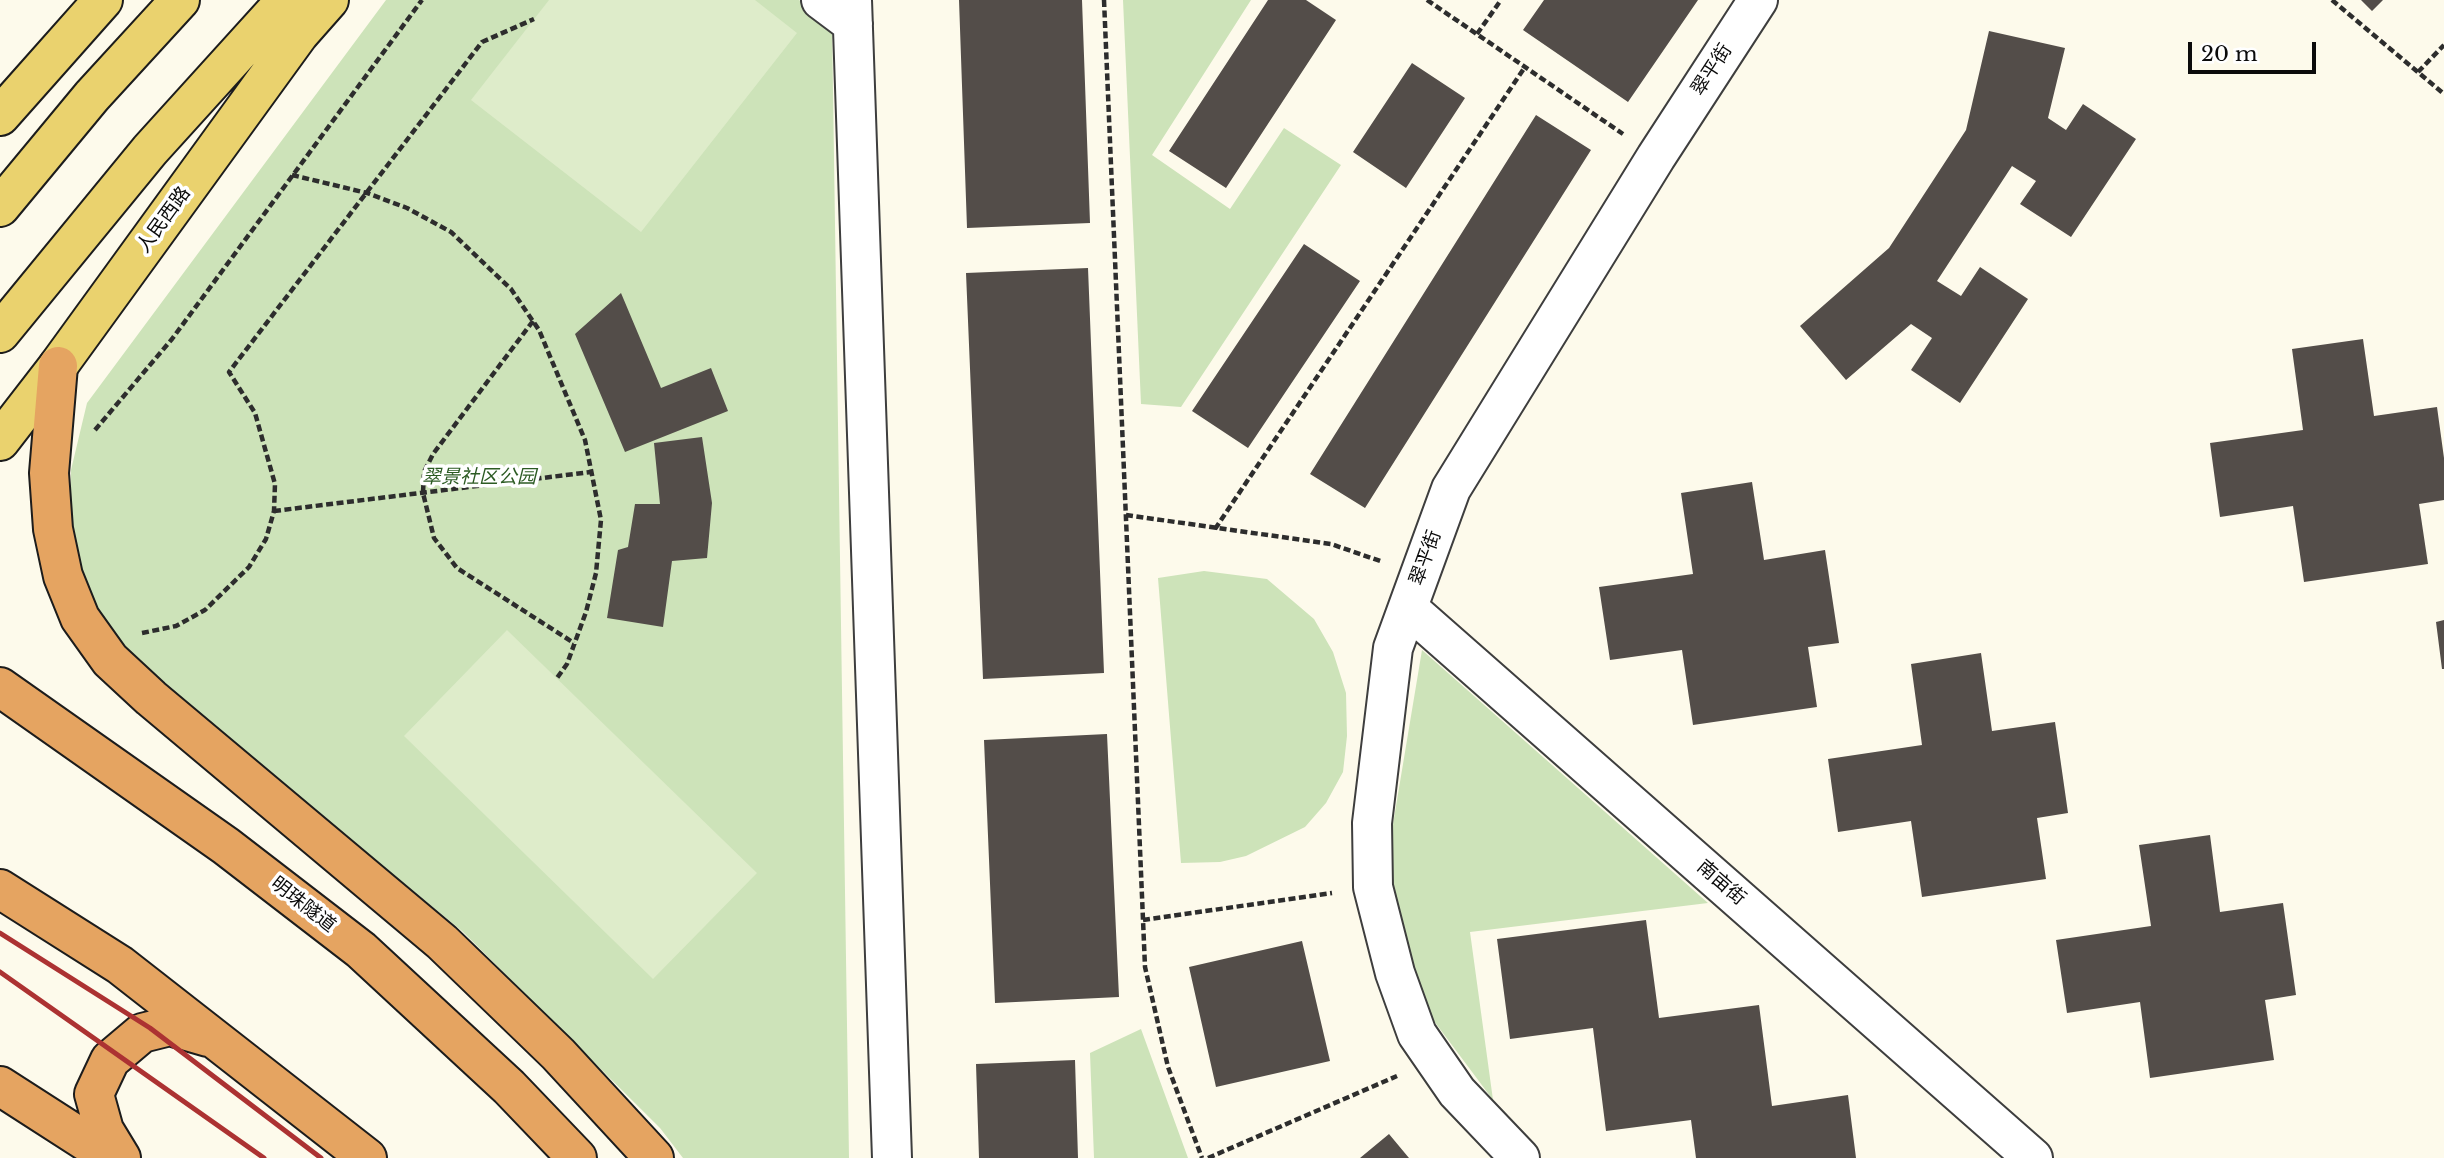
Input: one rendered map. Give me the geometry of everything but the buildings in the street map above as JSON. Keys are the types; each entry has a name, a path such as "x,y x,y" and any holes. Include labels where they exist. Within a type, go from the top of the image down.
{"highway":[{"path":"58,366 48,473 53,529 64,576 80,618 110,660 151,698 442,942 558,1054 654,1158"},
{"name":"明珠隧道","path":"0,687 226,846 360,950 509,1087 577,1158"},
{"path":"0,889 120,965 367,1158"},
{"path":"121,1158 104,1130 94,1094 110,1060 142,1033 170,1027 191,1030 219,1042"},
{"path":"0,1086 112,1158"}],"main road":[{"path":"0,116 103,0"},
{"path":"0,207 92,96 180,0"},
{"path":"0,333 150,149 286,0"},
{"name":"人民西路","path":"0,441 58,366 299,34 329,0"}],"street":[{"path":"821,0 853,12 892,1158"},
{"name":"翠平街","path":"1520,1158 1457,1092 1417,1034 1395,973 1373,887 1372,823 1393,648 1451,489 1656,157 1758,0"},
{"name":"南亩街","path":"1414,592 2033,1158"}],"path":[{"path":"94,443 94,431 172,338 422,0"},
{"path":"1104,0 1144,967 1168,1067 1202,1158"},
{"path":"1427,0 1656,157"},
{"path":"1477,34 1501,0"},
{"path":"2332,0 2444,93"},
{"path":"141,634 176,626 205,610 249,567 266,539 274,512 275,484 255,413 229,372 482,42 534,19"},
{"path":"2418,72 2444,45"},
{"path":"1215,529 1525,66"},
{"path":"292,175 367,193 407,208 451,232 511,289 533,321 562,380 585,440 601,520 596,573 575,643 567,664 557,678"},
{"path":"533,321 433,454 424,472 423,493 434,538 457,569 575,643"},
{"path":"274,512 591,472"},
{"path":"1126,515 1331,544 1414,592"},
{"path":"135,622 147,643"},
{"path":"1143,920 1373,887"},
{"path":"1208,1158 1434,1059"}],"green space":[{"name":"翠景社区公园","path":"386,0 799,0 832,24 849,1158 683,1158 660,1128 462,931 143,670 91,602 70,544 71,470 87,403"},
{"path":"549,0 755,0 797,33 641,232 471,100"},
{"path":"1123,0 1251,0 1152,155 1230,209 1284,128 1341,165 1181,407 1141,404"},
{"path":"1204,571 1267,579 1314,619 1333,652 1346,693 1347,736 1343,772 1326,803 1305,827 1246,856 1220,862 1181,863 1158,578"},
{"path":"507,630 757,873 653,979 404,736"},
{"path":"1422,650 1708,903 1470,932 1493,1100 1431,1017 1400,928 1392,888 1391,836"},
{"path":"1141,1029 1188,1158 1094,1158 1090,1053"}],"railway":[{"path":"0,933 150,1028 321,1158"},
{"path":"0,972 264,1158"}]}
